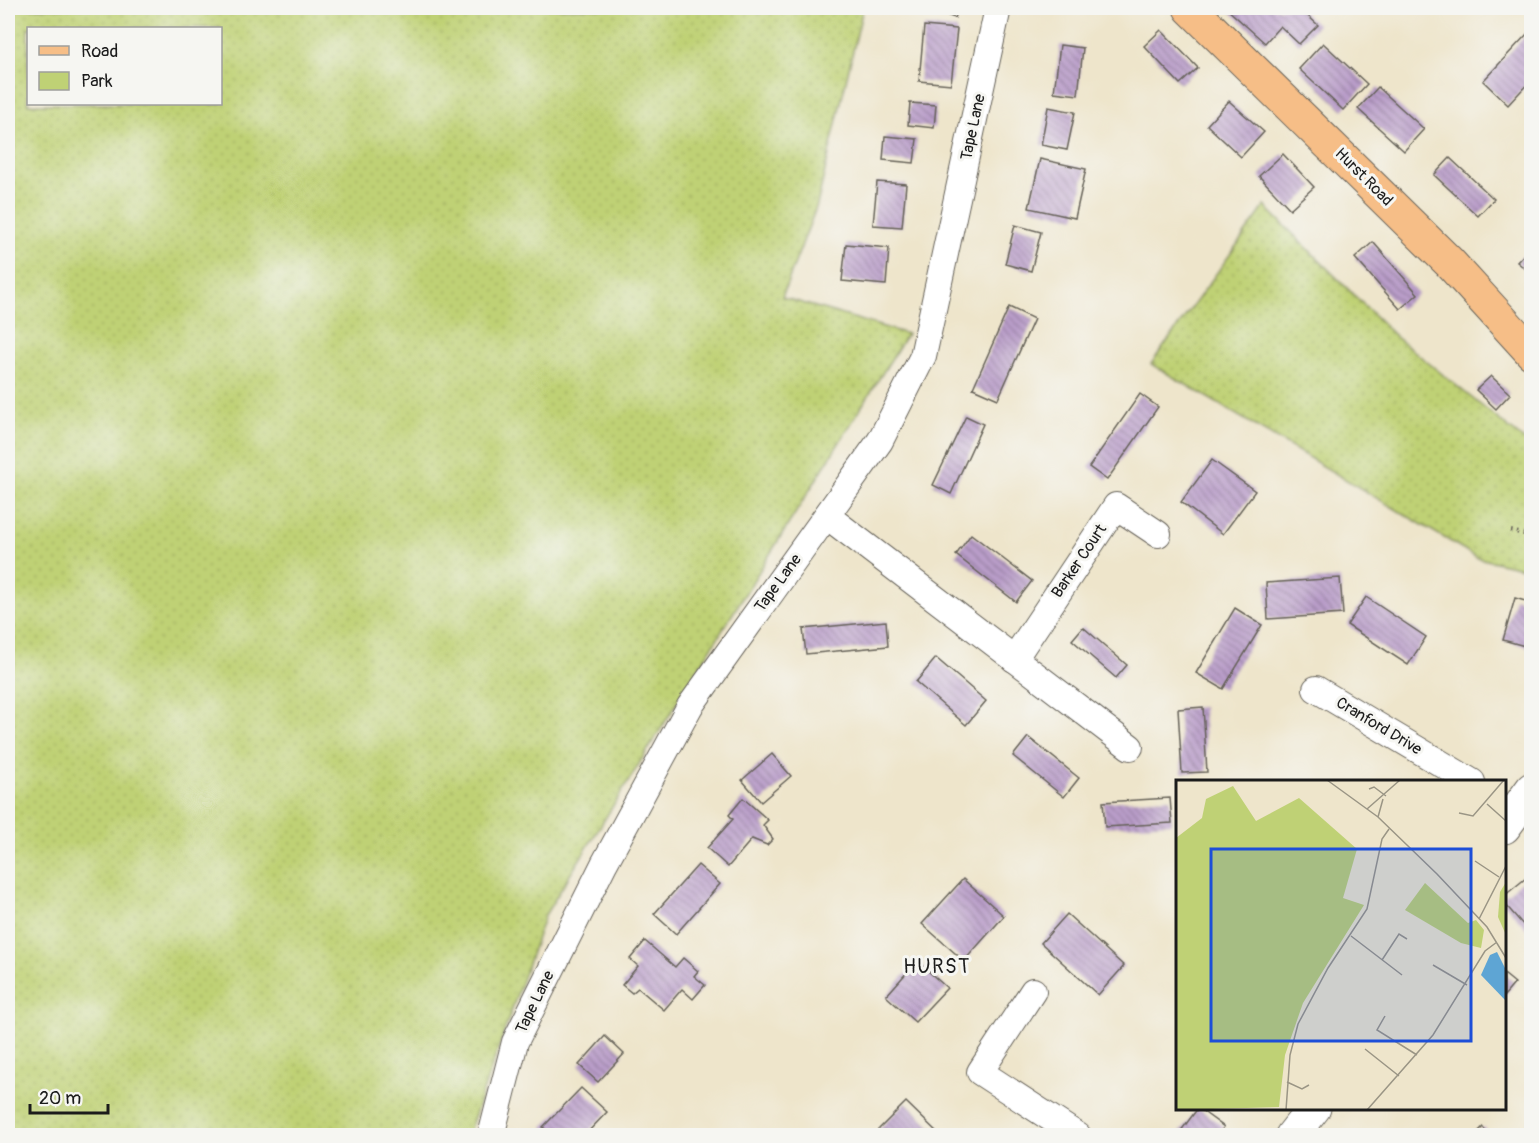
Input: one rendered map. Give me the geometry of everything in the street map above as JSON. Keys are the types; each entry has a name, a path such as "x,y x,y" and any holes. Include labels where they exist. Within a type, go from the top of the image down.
{"main road":[{"name":"Hurst Road","path":"1190,8 1441,253 1532,352"}],"street":[{"name":"Tape Lane","path":"491,1136 515,1042 604,864 690,705 880,441 923,356 998,8"},
{"name":"Barker Court","path":"1014,658 1116,506 1158,534"},
{"path":"826,516 1130,747"},
{"name":"Cranford Drive","path":"1316,688 1469,780"},
{"path":"1033,991 980,1072 1078,1136"},
{"path":"1292,1136 1312,1110"}],"path":[{"path":"1511,531 1532,536"}],"green space":[{"path":"8,8 863,8 817,205 782,297 907,334 545,915 468,1135 8,1135"},
{"path":"1265,206 1395,336 1524,440 1531,438 1531,570 1478,558 1151,364"}],"building":[{"path":"926,8 959,8 955,18"},
{"path":"1226,8 1299,8 1318,25 1299,44 1280,26 1265,43"},
{"path":"924,26 957,29 951,84 919,81"},
{"path":"1161,30 1198,68 1180,84 1144,46"},
{"path":"1528,33 1532,37 1532,79 1508,105 1483,81"},
{"path":"1323,43 1367,84 1343,110 1299,69"},
{"path":"1060,45 1083,48 1078,95 1054,92"},
{"path":"1378,87 1424,129 1404,151 1358,109"},
{"path":"1229,101 1264,132 1241,157 1207,125"},
{"path":"910,103 936,105 934,128 908,125"},
{"path":"1048,107 1075,112 1067,150 1041,145"},
{"path":"885,136 917,139 914,163 883,160"},
{"path":"1283,154 1314,187 1290,209 1259,176"},
{"path":"1450,158 1494,199 1478,216 1434,175"},
{"path":"1040,159 1086,169 1075,218 1029,208"},
{"path":"877,182 906,184 902,227 873,225"},
{"path":"1015,225 1041,232 1031,271 1005,264"},
{"path":"1373,242 1418,294 1400,309 1355,258"},
{"path":"846,244 889,248 886,285 842,281"},
{"path":"1532,246 1532,274 1517,262"},
{"path":"1009,307 1034,319 998,399 973,388"},
{"path":"1491,376 1510,394 1496,409 1476,390"},
{"path":"1140,394 1158,407 1107,480 1089,467"},
{"path":"966,416 983,424 951,494 933,485"},
{"path":"1212,460 1255,491 1223,534 1181,502"},
{"path":"971,534 1032,581 1016,602 956,555"},
{"path":"1340,578 1343,614 1268,619 1266,583"},
{"path":"1366,597 1426,637 1408,665 1347,625"},
{"path":"1515,598 1532,603 1532,648 1503,640"},
{"path":"1235,608 1262,625 1223,689 1196,673"},
{"path":"886,621 888,646 806,654 803,629"},
{"path":"1083,627 1127,665 1116,678 1072,640"},
{"path":"936,658 986,701 966,725 916,682"},
{"path":"1203,707 1207,772 1182,773 1178,709"},
{"path":"1028,737 1079,778 1064,797 1013,756"},
{"path":"772,754 791,776 761,802 742,780"},
{"path":"743,798 768,820 763,825 773,839 767,845 752,839 728,867 707,848 733,819 729,815"},
{"path":"1170,798 1172,823 1105,827 1103,802"},
{"path":"698,865 720,884 676,934 654,914"},
{"path":"1532,873 1532,935 1506,905 1506,894"},
{"path":"963,879 1004,916 964,961 922,924"},
{"path":"1067,914 1124,966 1098,995 1041,943"},
{"path":"645,941 675,967 683,958 698,971 694,976 705,985 693,999 682,989 664,1010 638,988 632,993 622,985 638,966 630,959"},
{"path":"917,961 947,988 915,1022 886,996"},
{"path":"1506,976 1515,983 1506,994"},
{"path":"605,1036 624,1054 598,1082 579,1065"},
{"path":"581,1088 607,1112 584,1136 551,1136 543,1127"},
{"path":"906,1102 941,1136 872,1136"},
{"path":"1196,1110 1201,1110 1224,1127 1217,1136 1177,1136"},
{"path":"1483,1127 1490,1136 1474,1136"}],"district":[{"name":"HURST","path":"937,966"}]}
